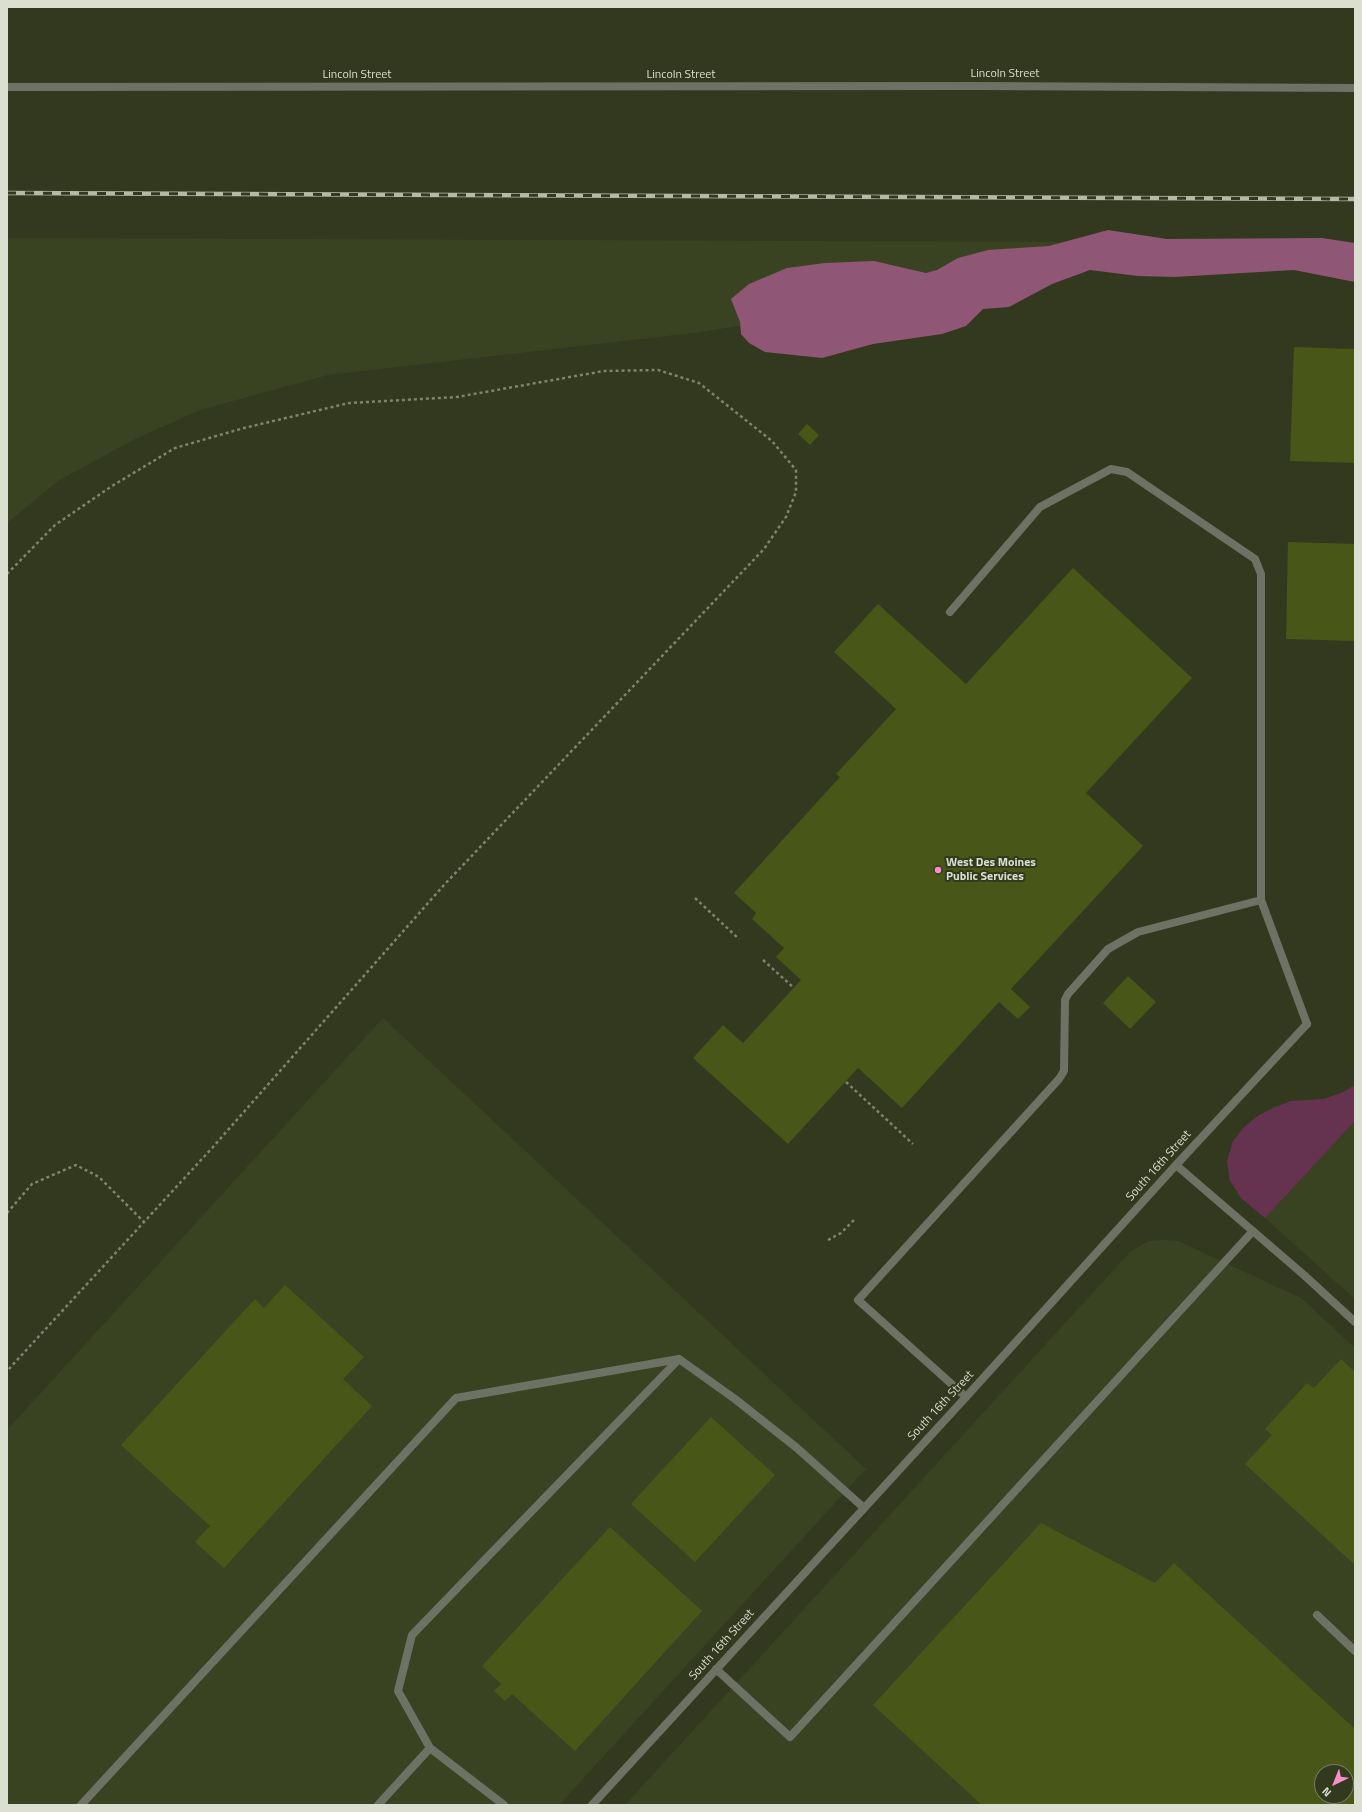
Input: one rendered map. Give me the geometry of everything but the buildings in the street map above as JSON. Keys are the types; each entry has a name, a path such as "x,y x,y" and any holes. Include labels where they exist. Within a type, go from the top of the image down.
{"street":[{"name":"Lincoln Street","path":"7,87 992,86 1355,88"},
{"path":"950,612 1040,507 1111,469 1127,472 1255,559 1261,574 1261,900 1138,932 1108,949 1068,994 1065,1000 1064,1070 1059,1079 858,1300 966,1397"},
{"name":"South 16th Street","path":"592,1805 966,1397 1176,1165 1307,1024 1261,900"},
{"path":"1176,1165 1355,1322"},
{"path":"716,1669 790,1737 1253,1231"},
{"path":"504,1805 430,1748 398,1691 412,1635 679,1359"},
{"path":"81,1805 456,1398 679,1359 760,1418 824,1470 864,1508"},
{"path":"1317,1615 1355,1651"},
{"path":"378,1805 430,1748"}],"path":[{"path":"7,574 55,525 112,486 175,448 244,428 349,403 457,397 604,371 658,370 699,383 772,441 796,470 796,492 791,505 786,517 764,549 444,885 213,1148 7,1371"},
{"path":"695,898 739,938"},
{"path":"762,960 794,988"},
{"path":"846,1082 913,1144"},
{"path":"7,1213 32,1184 76,1165 99,1177 144,1222"},
{"path":"828,1240 841,1233 856,1218"}],"shaded area":[{"path":"1108,230 1167,239 1322,238 1355,243 1355,282 1294,270 1174,277 1138,276 1090,270 1052,284 1009,307 983,309 966,326 942,334 873,344 822,358 765,352 749,343 741,334 740,322 731,299 749,284 787,268 825,263 874,261 926,273 937,270 958,258 988,250 1049,246"},
{"path":"7,238 1095,242 1064,275 693,333 328,375 200,410 135,439 58,481 7,523"},
{"path":"383,1018 866,1469 559,1805 7,1805 7,1430"},
{"path":"1355,1085 1355,1121 1265,1218 1241,1198 1230,1181 1227,1161 1233,1141 1244,1127 1259,1115 1275,1107 1291,1101 1324,1099 1343,1092"},
{"path":"1355,1121 1355,1299 1265,1218"},
{"path":"1149,1241 1178,1241 1301,1298 1355,1348 1355,1805 625,1805 1130,1252"}],"railway":[{"path":"7,193 1355,199"}],"place":[{"name":"West Des Moines Public Services","path":"938,870"}]}
